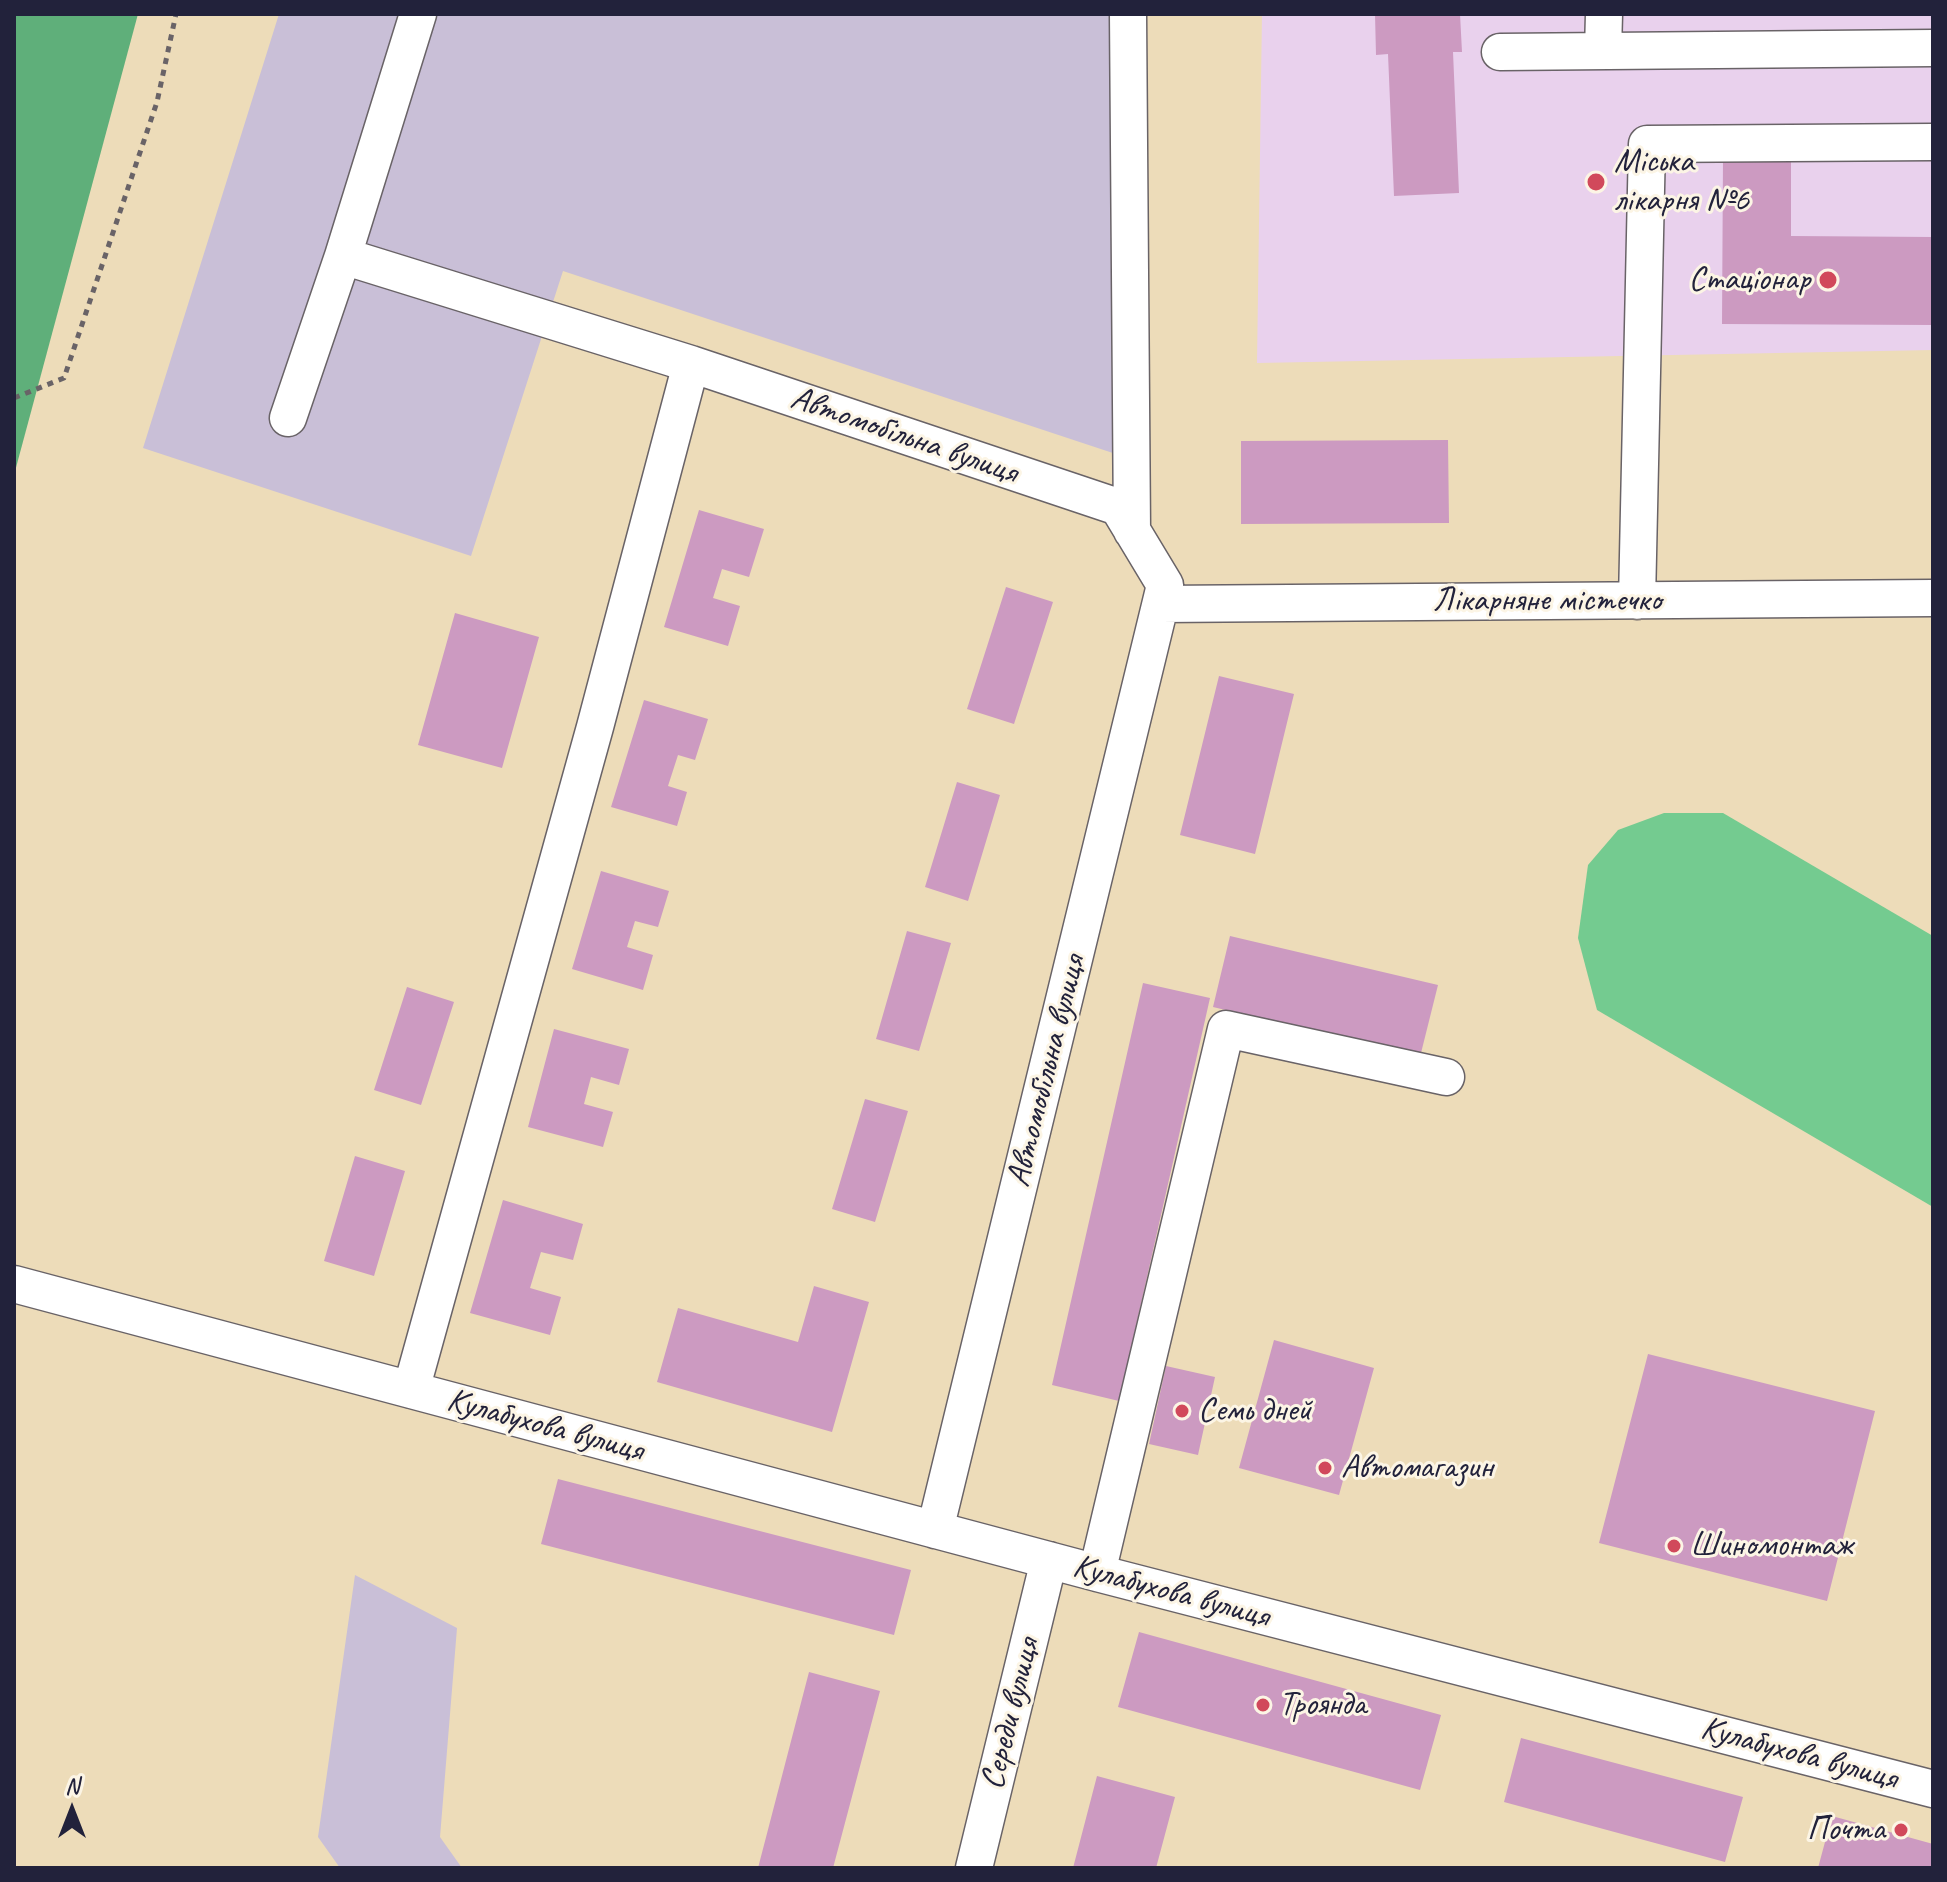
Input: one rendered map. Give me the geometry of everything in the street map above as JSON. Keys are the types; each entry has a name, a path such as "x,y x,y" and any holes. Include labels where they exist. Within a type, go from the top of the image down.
{"street":[{"path":"288,418 343,256 418,14"},
{"path":"1128,14 1132,531"},
{"path":"1603,51 1604,14"},
{"path":"1500,52 1933,48"},
{"path":"1637,601 1647,144 1933,142"},
{"name":"Автомобільна вулиця","path":"343,256 691,364 1118,507 1165,585 935,1530"},
{"path":"411,1390 595,727 691,364"},
{"name":"Лікарняне містечко","path":"1161,604 1933,598"},
{"path":"1097,1573 1226,1029 1446,1077"},
{"name":"Кулабухова вулиця","path":"14,1284 1097,1573 1933,1789"},
{"name":"Середи вулиця","path":"974,1868 1049,1560"}],"path":[{"path":"14,398 64,378 157,102 176,14"}],"shaded area":[{"path":"279,14 1143,14 1134,460 563,271 471,556 143,448"},
{"name":"Міська лікарня №6","path":"1262,14 1933,14 1933,350 1257,363"},
{"path":"355,1575 457,1628 440,1837 462,1868 340,1868 318,1837"}],"green space":[{"path":"14,14 138,14 14,475"},
{"path":"1664,813 1723,813 1933,936 1933,1207 1597,1010 1578,938 1588,865 1618,830"}],"building":[{"path":"1375,14 1460,14 1462,52 1453,52 1459,193 1394,196 1388,54 1376,55"},
{"name":"Стаціонар","path":"1723,158 1791,158 1791,236 1933,237 1933,325 1722,324"},
{"path":"1448,440 1449,523 1241,524 1241,441"},
{"path":"699,510 764,529 749,577 722,569 713,598 740,606 728,646 664,627"},
{"path":"1006,587 1053,602 1014,724 967,709"},
{"path":"455,613 539,637 502,768 418,745"},
{"path":"1219,676 1294,694 1255,854 1180,835"},
{"path":"644,700 708,719 695,760 678,755 668,786 687,792 677,826 611,807"},
{"path":"957,782 1000,795 968,901 925,887"},
{"path":"601,871 669,891 658,927 635,921 627,947 653,955 643,990 572,969"},
{"path":"907,931 951,943 919,1051 876,1039"},
{"path":"1230,936 1438,985 1420,1057 1213,1007"},
{"path":"1143,983 1210,998 1119,1401 1052,1385"},
{"path":"407,987 454,1002 421,1105 374,1090"},
{"path":"554,1029 629,1049 619,1085 591,1077 584,1104 613,1112 603,1147 528,1127"},
{"path":"865,1099 908,1111 875,1222 832,1209"},
{"path":"355,1156 405,1171 374,1276 324,1261"},
{"path":"503,1200 583,1224 573,1260 541,1252 530,1288 561,1297 550,1335 470,1313"},
{"path":"814,1286 869,1302 832,1432 657,1382 678,1308 798,1342"},
{"path":"1274,1340 1374,1368 1339,1495 1239,1468"},
{"path":"1648,1354 1875,1411 1827,1601 1599,1543"},
{"name":"Семь дней","path":"1166,1366 1215,1377 1198,1455 1149,1444"},
{"path":"558,1479 911,1570 894,1635 541,1544"},
{"path":"1139,1632 1441,1715 1420,1790 1118,1707"},
{"path":"809,1672 880,1691 833,1868 758,1868"},
{"path":"1521,1738 1743,1797 1725,1862 1504,1802"},
{"path":"1097,1776 1175,1797 1156,1868 1073,1868"},
{"path":"1832,1816 1933,1844 1933,1868 1818,1868"}],"place":[{"name":"Міська лікарня №6","path":"1596,182"},
{"name":"Стаціонар","path":"1828,280"},
{"name":"Семь дней","path":"1182,1411"},
{"name":"Автомагазин","path":"1325,1468"},
{"name":"Шиномонтаж","path":"1674,1546"},
{"name":"Троянда","path":"1263,1705"},
{"name":"Почта","path":"1901,1830"}]}
